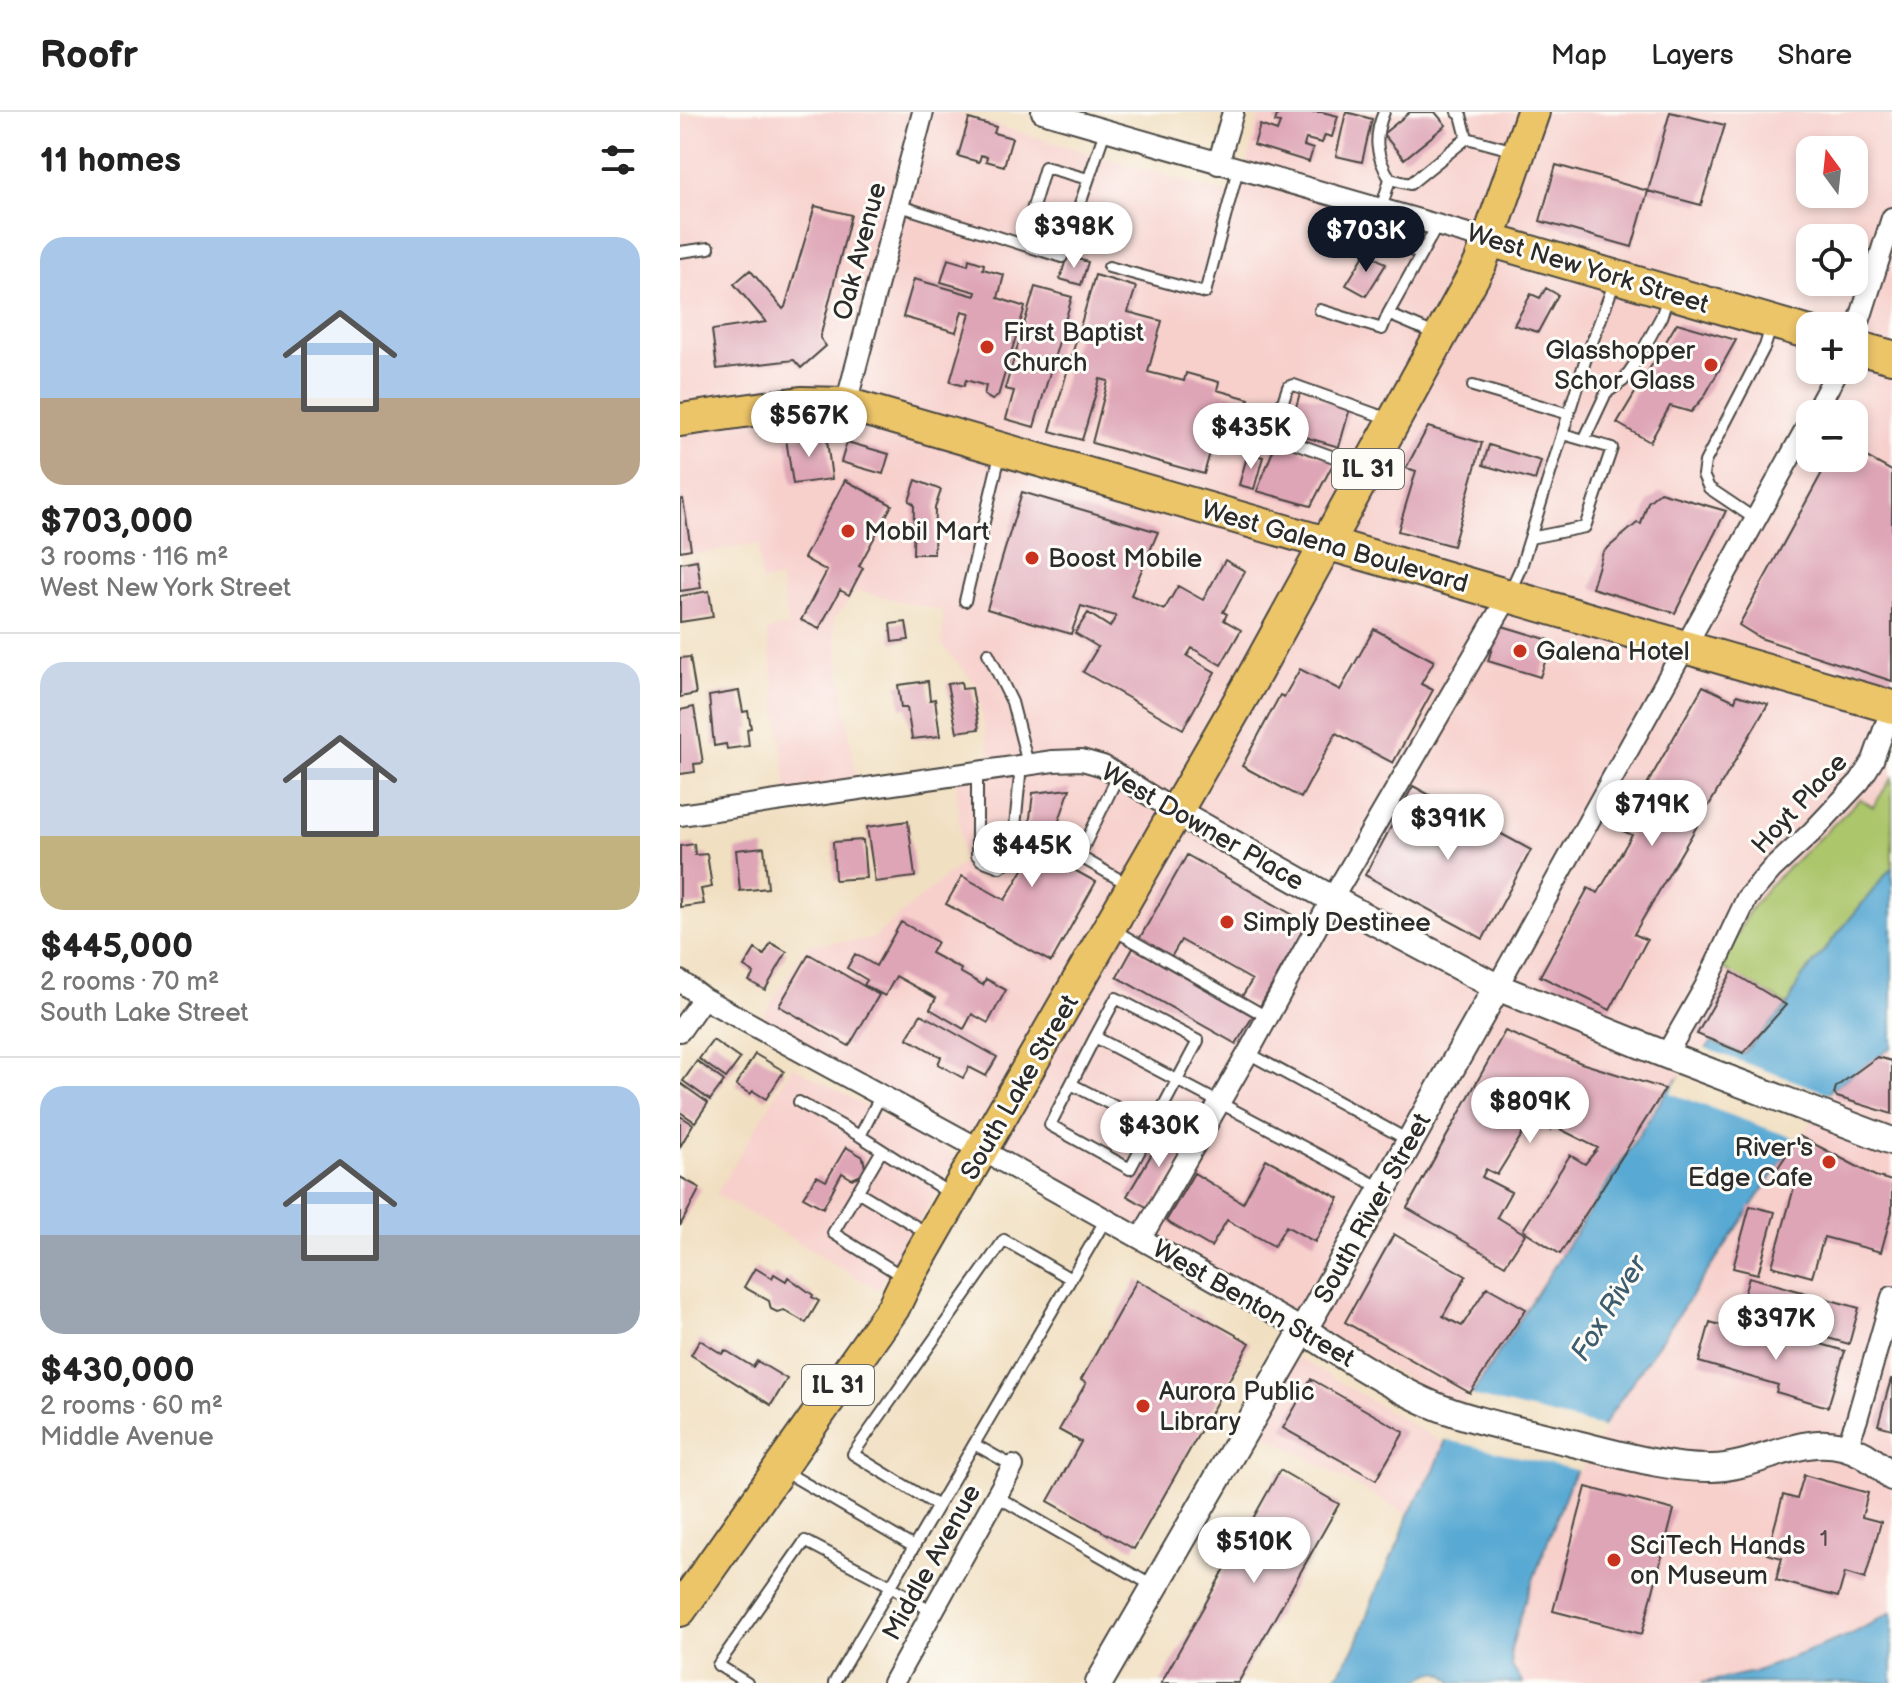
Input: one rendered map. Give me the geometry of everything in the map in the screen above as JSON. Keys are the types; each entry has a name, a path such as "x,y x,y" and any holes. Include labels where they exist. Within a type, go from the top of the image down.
{"main road":[{"name":"IL 31","path":"1326,544 1480,264 1533,112"},
{"name":"West New York Street","path":"1489,240 1796,329"},
{"path":"1868,351 1892,357"},
{"name":"West Galena Boulevard","path":"680,420 801,403 846,404 1892,707"},
{"name":"South Lake Street","path":"680,1610 893,1308 1326,544"}],"street":[{"name":"Oak Avenue","path":"846,404 923,112"},
{"name":"West New York Street","path":"1042,112 1079,117 1105,131 1489,240"},
{"path":"1228,166 1233,112"},
{"path":"1864,312 1887,254 1892,218"},
{"name":"South River Street","path":"1099,1683 1411,1142 1796,446"},
{"path":"1141,1238 1248,1053 1332,899 1509,595"},
{"name":"Hoyt Place","path":"1678,1059 1705,987 1747,898 1860,781 1873,760 1892,707"},
{"name":"West Downer Place","path":"680,815 1024,765 1082,760 1103,766 1175,811 1497,987 1892,1141"},
{"name":"West Benton Street","path":"680,981 703,998 1106,1218 1421,1399 1452,1412 1602,1450 1678,1465 1711,1468 1732,1466 1805,1444 1847,1446"},
{"path":"680,1031 703,998"},
{"path":"1892,1297 1847,1446 1880,1465 1892,1477"},
{"name":"Middle Avenue","path":"893,1683 1013,1466"}],"lane":[{"path":"1384,112 1376,141 1378,159 1390,179 1410,184 1467,138"},
{"path":"1457,112 1461,115 1467,138"},
{"path":"897,205 1062,257 1105,131"},
{"path":"1467,138 1520,152"},
{"path":"1109,267 1205,293 1228,166"},
{"path":"1022,244 1045,167 1088,179"},
{"path":"1390,179 1373,236 1421,254"},
{"path":"1320,310 1382,329 1438,224"},
{"path":"680,252 709,248"},
{"path":"1509,595 1616,279"},
{"path":"1584,440 1606,393 1623,381 1638,359 1661,317 1669,293"},
{"path":"1388,314 1441,336"},
{"path":"1755,519 1709,488 1703,475 1705,462 1765,346 1773,322"},
{"path":"1368,469 1278,437 1273,431 1288,387 1294,385 1394,421"},
{"path":"1473,386 1569,414"},
{"path":"1530,538 1585,527 1612,448 1563,434"},
{"path":"965,601 1002,450"},
{"path":"977,772 977,855 981,860 1000,867 1012,858 1024,765 1012,702 988,653"},
{"path":"1118,776 1080,854 1132,888"},
{"path":"1110,928 1267,1017"},
{"path":"1116,998 1198,1041 1130,1169 1050,1125 1095,1037 1116,998"},
{"path":"1095,1037 1384,1189"},
{"path":"1248,1053 1411,1142"},
{"path":"1071,1084 1153,1126"},
{"path":"860,1136 881,1095"},
{"path":"799,1102 860,1136 956,1197"},
{"path":"882,1150 833,1233 907,1279"},
{"path":"857,1191 932,1236"},
{"path":"834,1683 1106,1218"},
{"path":"938,1506 853,1454 1004,1240 1071,1279"},
{"path":"974,1444 1013,1466"},
{"path":"779,1468 914,1547"},
{"path":"996,1496 1155,1587"},
{"path":"747,1683 718,1665 805,1541 891,1586 932,1612"}],"shaded area":[{"path":"710,112 952,112 1237,197 1261,112 1892,112 1892,867 1788,1005 1743,1054 1712,1042 1667,1091 1472,1394 1466,1411 759,1022 807,945 872,939 962,863 956,770 992,765 976,685 942,645 943,611 857,591 833,620 857,786 788,795 767,630 788,626 780,579 761,582 758,544 680,557 680,116"},
{"path":"1892,1047 1892,1612 1852,1634 1728,1680 1701,1683 1523,1683 1512,1667 1511,1650 1524,1604 1571,1480 1606,1421 1831,1090"},
{"path":"793,1066 957,1157 878,1290 716,1194"},
{"path":"1297,1357 1445,1444 1408,1515 1256,1429"}],"green space":[{"path":"1892,778 1892,867 1800,980 1788,1005 1721,967 1748,913 1767,888 1860,799 1873,807"}],"water":[{"name":"Fox River","path":"1892,867 1892,1047 1831,1090 1606,1421 1571,1480 1524,1604 1511,1649 1512,1667 1523,1683 1453,1683 1444,1674 1435,1672 1416,1683 1332,1683 1356,1645 1408,1515 1435,1468 1449,1432 1466,1411 1472,1394 1667,1091 1712,1042 1743,1054 1788,1005 1800,980"},
{"path":"1892,1612 1892,1683 1701,1683 1754,1672 1852,1634"}],"pier":[{"path":"1702,1047 1830,1094 1799,1140 1670,1093 1688,1062"},
{"path":"1469,1393 1606,1428 1580,1471 1443,1439"}],"building":[{"path":"1278,112 1322,112 1338,116 1332,137 1325,135 1322,143 1306,139 1304,146 1313,149 1309,162 1254,145 1260,125 1277,131 1280,123 1275,122"},
{"path":"1346,112 1372,119 1362,162 1336,156"},
{"path":"1410,112 1435,112 1446,125 1404,159 1383,134"},
{"path":"1670,112 1725,125 1701,205 1648,191"},
{"path":"969,119 996,127 994,133 1012,138 1004,166 986,161 987,157 981,155 979,162 958,156"},
{"path":"1556,165 1648,191 1632,247 1540,221"},
{"path":"815,206 851,215 820,338 826,346 801,368 794,360 717,369 712,330 766,322 734,284 750,270 783,309"},
{"path":"1366,252 1386,264 1366,296 1346,285"},
{"path":"1067,256 1088,262 1081,285 1060,279"},
{"path":"948,259 968,265 969,259 984,264 983,269 1004,275 998,298 1025,307 998,396 992,400 984,395 986,386 966,380 964,386 950,382 970,313 962,311 956,332 903,317 914,279 975,296 976,292 941,282"},
{"path":"1095,275 1136,287 1128,312 1162,321 1148,372 1184,381 1186,373 1219,382 1217,390 1249,399 1241,427 1219,420 1204,474 1092,443 1108,381 1100,379 1082,440 1050,431"},
{"path":"1035,287 1072,297 1034,427 1006,419 1014,391 1005,389"},
{"path":"1546,288 1558,295 1538,332 1514,325 1531,294 1540,298"},
{"path":"1677,323 1736,340 1704,397 1691,412 1670,406 1650,442 1617,423"},
{"path":"1300,393 1350,408 1339,447 1288,432 1291,405 1296,407"},
{"path":"1428,427 1482,443 1453,546 1398,531 1416,471 1406,468"},
{"path":"826,433 832,479 793,484 786,439"},
{"path":"847,442 889,454 883,474 841,462"},
{"path":"1276,443 1335,460 1311,506 1257,491"},
{"path":"1489,445 1541,461 1535,480 1483,465"},
{"path":"1248,453 1263,457 1254,489 1239,485"},
{"path":"1868,458 1892,471 1892,681 1760,638 1739,625 1822,472 1868,472"},
{"name":"Mobil Mart","path":"845,480 892,505 859,566 863,568 849,595 840,590 819,629 801,620 827,571 804,558"},
{"path":"916,480 941,490 935,508 934,554 913,554 914,504 909,501"},
{"path":"1022,492 1158,532 1131,595 1164,610 1178,586 1203,600 1225,560 1245,571 1223,612 1227,614 1224,620 1241,630 1221,665 1192,648 1187,656 1215,672 1183,729 1083,672 1098,647 1075,633 1088,613 1110,627 1116,616 1081,606 1071,634 987,609"},
{"path":"1660,492 1726,511 1675,613 1592,588 1603,552 1637,523 1641,524 1648,502"},
{"path":"683,499 691,549 680,551 680,500"},
{"path":"697,560 701,588 680,591 680,563"},
{"path":"709,591 713,617 680,622 680,596"},
{"path":"906,622 909,640 892,642 890,624"},
{"name":"Galena Hotel","path":"1499,625 1552,641 1540,677 1488,661"},
{"path":"1374,629 1434,661 1421,684 1433,690 1393,763 1336,733 1301,798 1242,766 1280,695 1284,697 1300,669 1340,690"},
{"path":"690,657 696,694 680,697 680,658"},
{"path":"928,681 930,700 935,699 940,736 912,739 907,708 901,708 898,685"},
{"path":"961,682 962,689 972,688 979,729 957,732 947,684"},
{"path":"1703,686 1735,701 1737,695 1768,704 1634,934 1647,940 1610,1010 1540,976 1588,888 1598,893 1632,835 1621,830"},
{"path":"739,691 743,712 748,711 751,728 747,729 749,746 727,749 726,744 714,746 709,696"},
{"path":"694,707 703,763 694,764 695,772 680,774 680,710"},
{"path":"1413,786 1531,850 1483,939 1365,875"},
{"path":"1070,789 1047,855 1096,882 1051,962 946,904 962,876 1005,900 1024,868 1033,793"},
{"path":"908,821 915,877 875,882 867,827"},
{"path":"863,840 866,878 835,880 833,842"},
{"path":"694,844 695,855 707,854 712,887 701,889 704,904 680,907 680,846"},
{"path":"764,847 768,888 740,891 736,850"},
{"path":"1187,855 1307,923 1259,1008 1241,998 1252,980 1181,940 1170,959 1138,941"},
{"path":"901,922 937,942 931,953 961,969 960,972 983,985 986,979 1006,990 988,1023 972,1014 964,1029 930,1009 936,998 896,976 885,996 864,985 867,980 847,968 855,954 876,966"},
{"path":"771,943 787,952 765,990 749,981 754,973 744,967 755,949 764,955"},
{"path":"1133,948 1253,1016 1236,1044 1117,977"},
{"path":"809,954 879,995 849,1046 779,1006"},
{"path":"1732,972 1786,1005 1743,1053 1697,1034"},
{"path":"921,1014 997,1057 986,1076 969,1067 963,1078 938,1064 941,1057 907,1038"},
{"path":"1505,1031 1581,1063 1665,1089 1560,1254 1523,1230 1570,1155 1585,1164 1598,1148 1552,1125 1550,1130 1513,1108 1508,1117 1526,1128 1497,1175 1486,1169 1482,1177 1511,1192 1497,1217 1525,1234 1505,1265 1407,1208"},
{"path":"713,1040 740,1059 726,1078 699,1059"},
{"path":"755,1054 784,1071 766,1099 736,1085"},
{"path":"1877,1057 1892,1061 1892,1114 1834,1094 1836,1087"},
{"path":"697,1061 724,1081 710,1100 683,1081"},
{"path":"680,1083 708,1103 695,1122 680,1112"},
{"path":"680,1116 693,1124 680,1147"},
{"path":"1167,1128 1190,1142 1150,1209 1127,1196"},
{"path":"1799,1136 1875,1176 1892,1181 1892,1212 1881,1252 1824,1237 1812,1277 1772,1266 1797,1177 1775,1172"},
{"path":"846,1147 863,1157 866,1173 852,1179 842,1173 823,1208 803,1197 817,1176 826,1181"},
{"path":"1266,1159 1339,1198 1315,1242 1286,1226 1274,1246 1227,1220 1211,1247 1166,1221 1194,1173 1243,1203"},
{"path":"680,1177 700,1188 680,1226"},
{"path":"1750,1206 1775,1212 1758,1274 1733,1268"},
{"path":"1394,1234 1466,1276 1443,1316 1462,1326 1487,1287 1526,1309 1470,1393 1345,1322"},
{"path":"755,1268 772,1278 774,1274 786,1281 788,1277 819,1301 806,1323 784,1310 777,1312 771,1309 769,1301 744,1287"},
{"path":"1749,1277 1859,1308 1849,1344 1739,1313"},
{"name":"Aurora Public Library","path":"1137,1280 1250,1343 1134,1549 1048,1501 1081,1442 1059,1430 1086,1383 1081,1380"},
{"path":"1710,1322 1787,1345 1790,1335 1845,1351 1828,1407 1776,1392 1778,1385 1699,1362"},
{"path":"700,1340 722,1354 725,1350 753,1367 757,1361 787,1379 771,1405 691,1355"},
{"path":"1311,1379 1404,1432 1376,1480 1283,1428"},
{"path":"1892,1379 1892,1429 1878,1425"},
{"path":"1280,1470 1339,1504 1238,1683 1161,1683"},
{"path":"1804,1475 1868,1493 1862,1517 1881,1522 1865,1579 1845,1573 1838,1597 1776,1580 1782,1558 1767,1554 1783,1495 1797,1499"},
{"name":"SciTech Hands on Museum","path":"1586,1487 1674,1510 1642,1634 1553,1611"}],"place":[{"name":"First Baptist Church","path":"987,347"},
{"name":"Glasshopper Schor Glass","path":"1711,365"},
{"name":"Mobil Mart","path":"848,531"},
{"name":"Boost Mobile","path":"1032,558"},
{"name":"Galena Hotel","path":"1520,651"},
{"name":"Simply Destinee","path":"1227,922"},
{"name":"River's Edge Cafe","path":"1829,1162"},
{"name":"Aurora Public Library","path":"1143,1406"},
{"name":"SciTech Hands on Museum","path":"1614,1560"}]}
